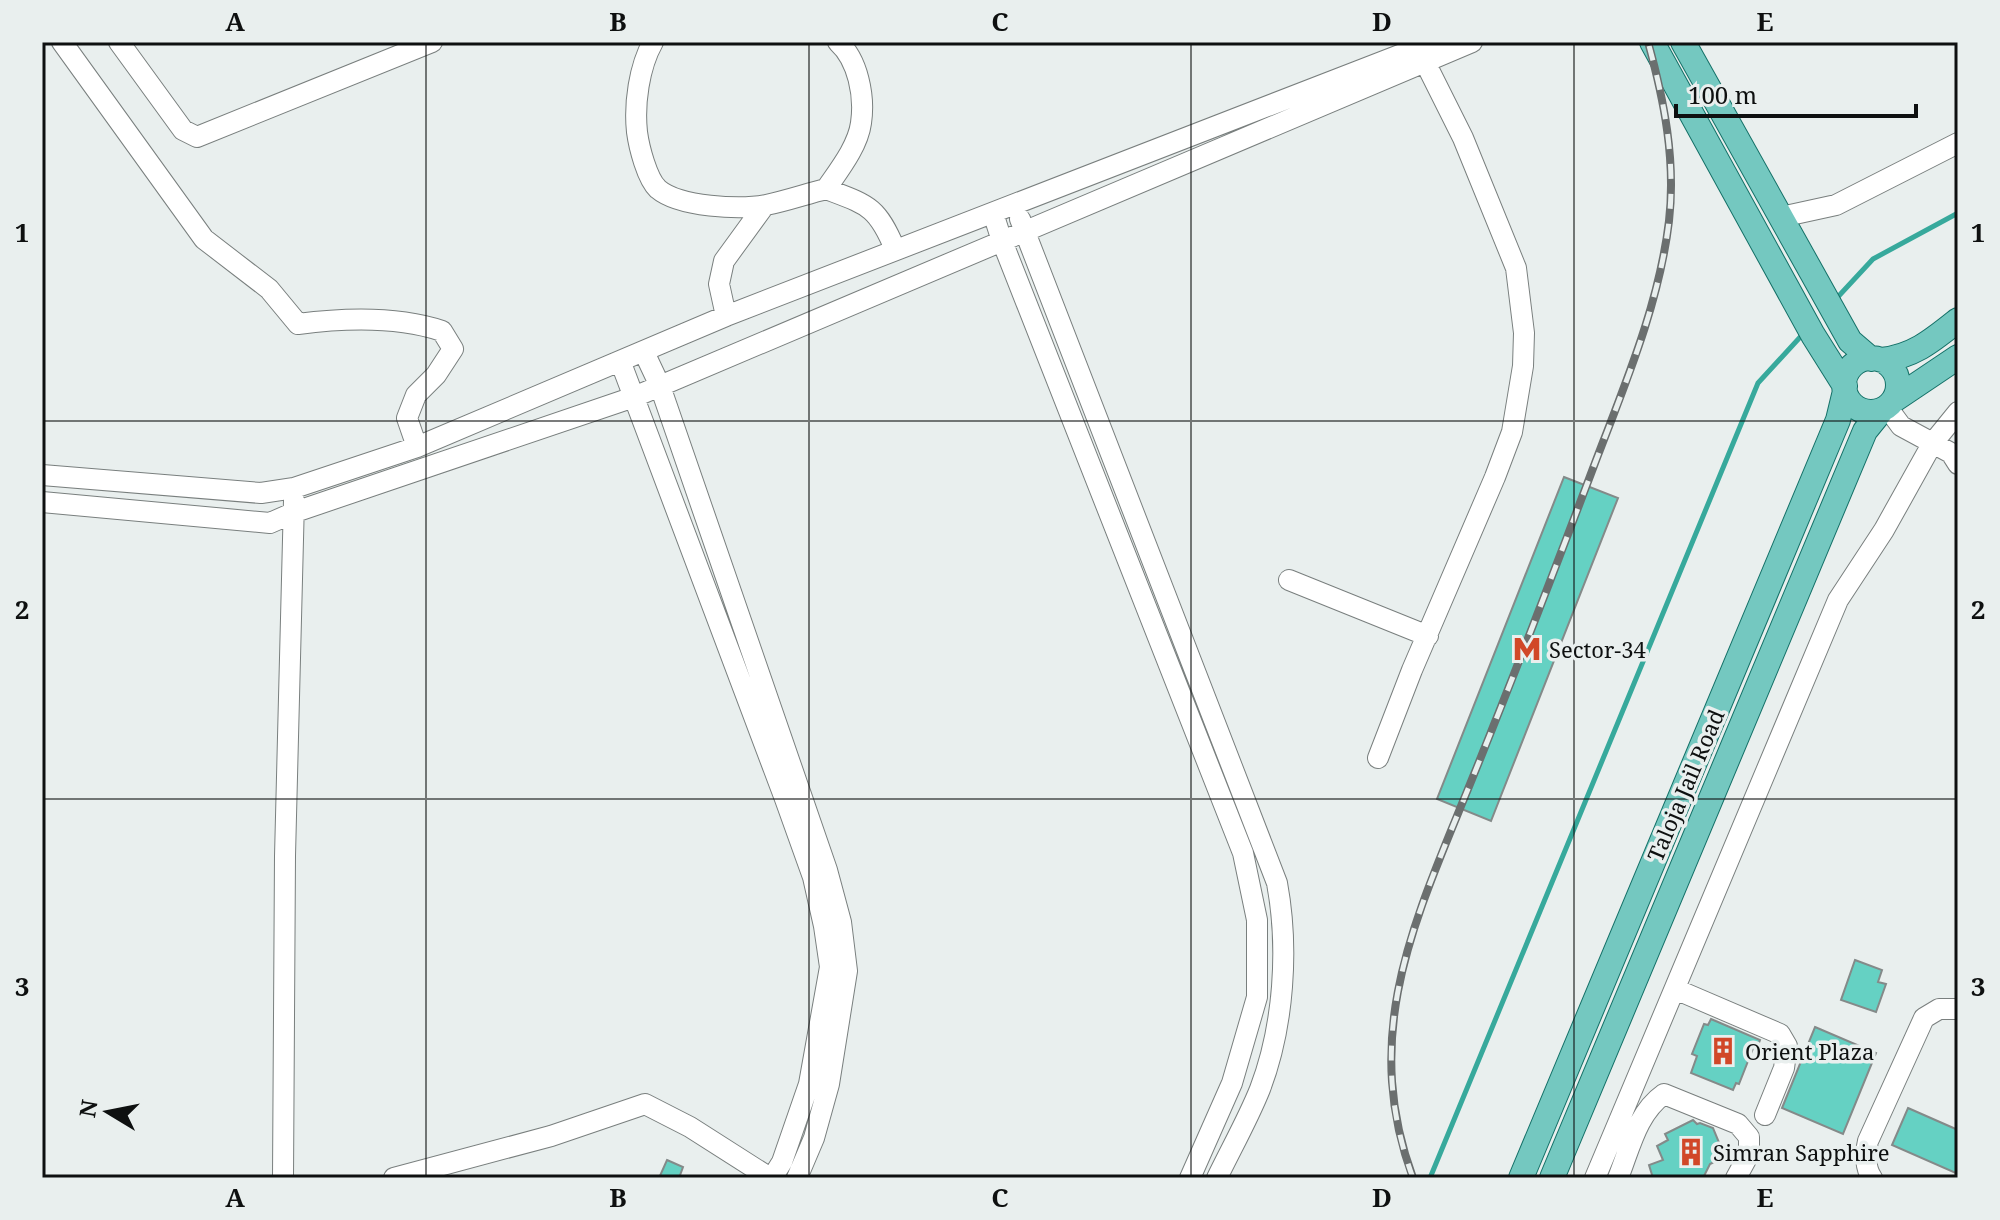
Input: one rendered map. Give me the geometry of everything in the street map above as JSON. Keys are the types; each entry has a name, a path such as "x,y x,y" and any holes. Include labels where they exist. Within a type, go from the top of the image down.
{"main road":[{"path":"1652,42 1850,401 1857,408 1872,412 1888,406 1958,357"},
{"path":"1683,42 1850,341 1890,366 1898,380 1888,406"},
{"path":"1845,389 1846,376 1860,361 1907,356 1958,320"},
{"name":"Taloja Jail Road","path":"1521,1178 1838,420 1845,389"},
{"name":"Taloja Jail Road","path":"1552,1178 1865,431 1888,406"}],"street":[{"path":"62,42 204,239 269,289 298,324 333,319 421,324 442,331 453,349 436,375 416,395 407,418 417,447"},
{"path":"119,42 183,130 197,137 432,42"},
{"path":"653,42 648,51 635,111 639,151 657,188 682,201 737,207 764,206 826,189 865,204 883,221 895,249"},
{"path":"826,189 844,162 861,124 860,85 848,51 838,42"},
{"path":"42,475 261,493 294,488 417,447 726,316 895,249 1427,51 1472,42"},
{"path":"42,502 270,523 634,397 1026,231 1427,51"},
{"path":"1378,758 1512,432 1523,366 1524,333 1516,268 1427,51"},
{"path":"1781,217 1836,205 1958,143"},
{"path":"726,316 719,284 724,261 764,206"},
{"path":"1003,209 1026,231 1277,883 1283,913 1281,1006 1260,1087 1217,1178"},
{"path":"1003,209 1002,241 1243,853 1257,920 1257,997 1232,1083 1190,1178"},
{"path":"644,352 660,386 827,870 841,922 847,971 829,1084 814,1138 797,1178"},
{"path":"394,1178 551,1136 645,1104 690,1127 771,1178 782,1162 809,1084 830,967 813,877 621,363"},
{"path":"1888,406 1901,426 1951,453 1958,464"},
{"path":"1595,1178 1838,600 1884,530 1932,444 1958,412"},
{"path":"283,1178 294,488"},
{"path":"1289,580 1428,636"},
{"path":"1675,989 1780,1034 1787,1046 1784,1068 1765,1115"},
{"path":"1872,1178 1865,1151 1868,1141 1924,1018 1939,1009 1958,1009"},
{"path":"1618,1178 1650,1104 1664,1094 1738,1124 1749,1137 1749,1154 1736,1178"}],"building":[{"name":"Sector-34","path":"1564,477 1618,498 1491,821 1437,799"},
{"path":"1855,960 1882,970 1878,982 1886,984 1876,1012 1841,1000"},
{"name":"Orient Plaza","path":"1711,1019 1760,1040 1757,1048 1754,1046 1739,1084 1736,1083 1733,1090 1691,1073 1697,1056 1692,1054 1704,1024 1708,1025"},
{"path":"1815,1027 1876,1053 1843,1134 1782,1108"},
{"path":"1908,1108 1958,1130 1958,1174 1892,1145"},
{"name":"Simran Sapphire","path":"1693,1120 1713,1128 1725,1157 1710,1164 1703,1178 1653,1178 1649,1165 1663,1160 1657,1146 1668,1140 1665,1134"},
{"path":"667,1160 683,1167 679,1178 659,1178"}],"waterway":[{"path":"1835,300 1873,259 1958,213"},
{"path":"1430,1178 1758,383 1803,334"}],"railway":[{"path":"1413,1178 1398,1125 1392,1075 1393,1027 1400,979 1429,886 1629,374 1649,314 1664,252 1671,198 1670,153 1664,108 1648,42"}],"place":[{"name":"Sector-34","path":"1527,649"},
{"name":"Orient Plaza","path":"1723,1051"},
{"name":"Simran Sapphire","path":"1691,1152"}]}
